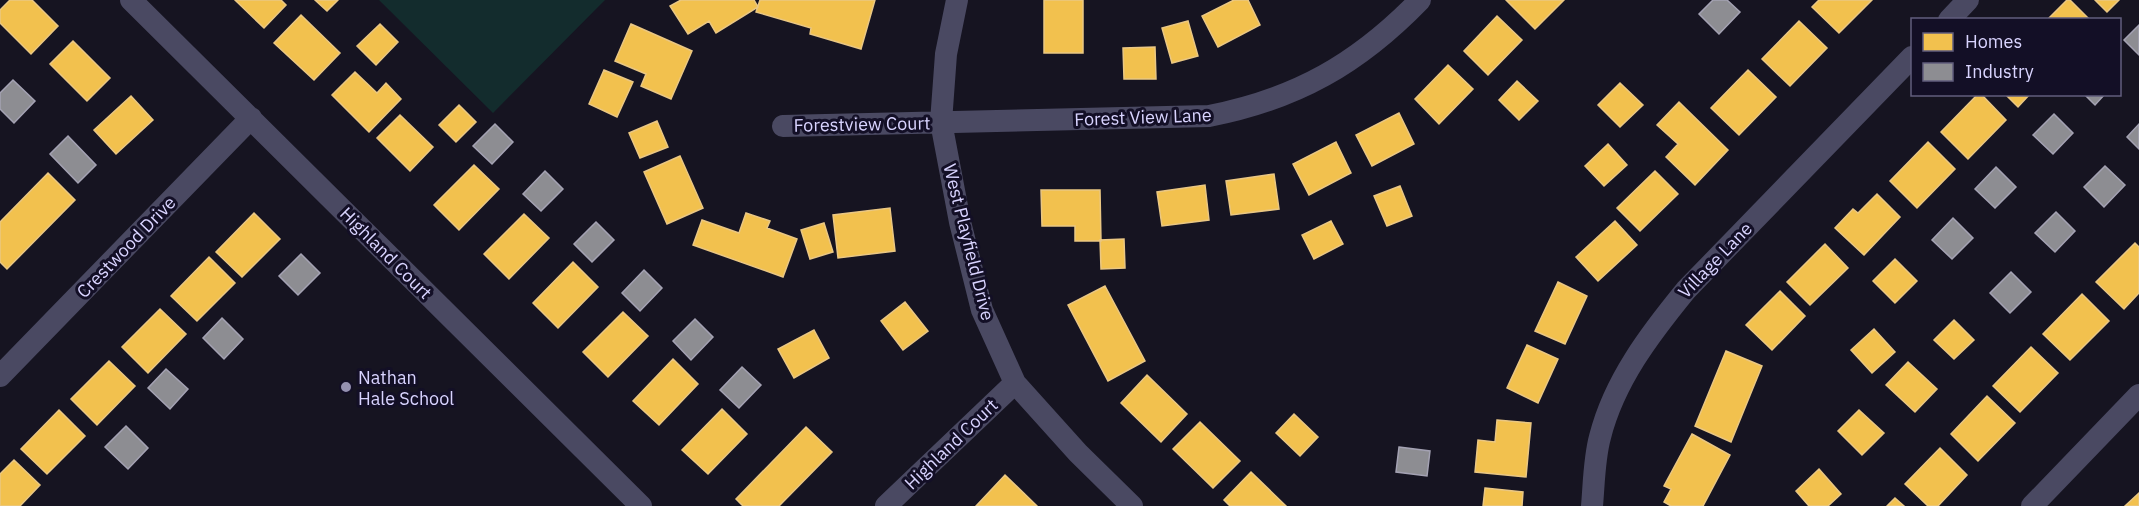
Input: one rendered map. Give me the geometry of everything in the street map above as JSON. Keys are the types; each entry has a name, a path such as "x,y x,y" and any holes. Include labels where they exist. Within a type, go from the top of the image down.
{"street":[{"name":"Highland Court","path":"131,0 641,506"},
{"name":"West Playfield Drive","path":"957,0 946,54 941,122 960,222 982,310 1015,383 1078,453 1132,506"},
{"name":"Forest View Lane","path":"941,122 1209,116 1256,106 1320,79 1361,53 1385,34 1420,0"},
{"path":"1951,18 1968,0"},
{"name":"Village Lane","path":"1592,506 1600,438 1611,403 1630,364 1655,327 1686,290 1911,58"},
{"name":"Crestwood Drive","path":"3,369 251,118"},
{"name":"Forestview Court","path":"783,126 941,122"},
{"name":"Highland Court","path":"886,506 1015,383"},
{"path":"2032,506 2139,395"}],"green space":[{"path":"379,0 605,0 493,113"}],"building: Homes":[{"path":"10,0 32,0 58,26 31,54 0,23 0,10"},
{"path":"235,0 281,0 286,5 264,28"},
{"path":"315,0 338,0 327,11"},
{"path":"681,0 754,0 758,7 716,33 709,21 688,34 670,6"},
{"path":"760,0 875,0 861,49 810,34 811,28 756,12"},
{"path":"1044,0 1083,0 1083,53 1044,53"},
{"path":"1234,0 1248,0 1260,25 1218,47 1202,16"},
{"path":"1506,0 1564,0 1535,29"},
{"path":"1819,0 1872,0 1839,33 1812,7"},
{"path":"2067,0 2070,0 2088,18 2049,18"},
{"path":"2095,0 2119,0 2107,12"},
{"path":"301,15 340,53 314,80 274,43"},
{"path":"1497,16 1522,40 1488,75 1464,51"},
{"path":"1188,21 1198,56 1172,63 1162,28"},
{"path":"1799,21 1827,48 1790,86 1762,59"},
{"path":"380,24 398,42 376,65 357,46"},
{"path":"631,24 692,51 671,99 641,86 646,74 615,61"},
{"path":"73,41 110,78 87,101 50,64"},
{"path":"1155,47 1156,79 1124,79 1123,48"},
{"path":"1448,65 1473,89 1439,124 1415,99"},
{"path":"604,70 633,82 617,117 589,104"},
{"path":"1748,70 1776,97 1739,135 1711,108"},
{"path":"355,72 377,93 386,83 401,99 369,132 332,95"},
{"path":"1517,81 1538,101 1519,120 1499,100"},
{"path":"1620,83 1643,105 1620,127 1598,105"},
{"path":"131,96 153,120 116,154 94,130"},
{"path":"1976,96 1983,96 2006,120 1968,159 1941,132"},
{"path":"2007,96 2028,96 2018,107"},
{"path":"1679,102 1728,150 1695,185 1666,157 1678,144 1657,125"},
{"path":"459,105 476,122 456,142 439,125"},
{"path":"1399,113 1414,144 1372,166 1356,135"},
{"path":"400,115 433,147 410,171 377,138"},
{"path":"657,121 668,147 640,158 629,133"},
{"path":"1336,142 1351,173 1309,195 1293,164"},
{"path":"1928,142 1955,169 1917,208 1890,181"},
{"path":"1608,144 1627,165 1604,186 1585,166"},
{"path":"680,156 703,208 667,224 644,172"},
{"path":"474,165 499,189 459,230 434,205"},
{"path":"1655,171 1678,194 1640,231 1617,208"},
{"path":"48,173 75,200 7,269 0,262 0,222"},
{"path":"1274,174 1279,209 1231,215 1226,181"},
{"path":"1205,185 1209,220 1162,226 1157,192"},
{"path":"1400,186 1412,216 1387,226 1374,196"},
{"path":"1041,190 1100,190 1101,241 1075,241 1075,226 1042,226"},
{"path":"1877,194 1900,217 1864,255 1835,228 1853,209 1858,213"},
{"path":"890,208 895,251 838,258 833,215"},
{"path":"254,213 280,239 242,277 216,252"},
{"path":"746,213 770,221 767,228 797,239 783,277 693,245 702,220 739,233"},
{"path":"524,214 549,238 509,279 484,254"},
{"path":"1331,221 1343,244 1314,259 1302,235"},
{"path":"1615,221 1637,245 1598,281 1576,257"},
{"path":"824,223 833,252 810,259 801,230"},
{"path":"1124,239 1125,268 1101,269 1100,240"},
{"path":"2135,243 2139,247 2139,293 2124,309 2096,282"},
{"path":"1825,244 1848,268 1810,305 1787,282"},
{"path":"209,257 235,283 197,321 171,296"},
{"path":"1895,259 1917,281 1895,303 1873,281"},
{"path":"573,262 598,287 558,328 533,303"},
{"path":"1558,282 1587,296 1565,344 1535,331"},
{"path":"1105,286 1145,361 1108,381 1068,305"},
{"path":"1780,291 1805,316 1772,350 1746,325"},
{"path":"2082,294 2109,321 2070,360 2043,334"},
{"path":"905,302 928,331 903,350 881,321"},
{"path":"160,309 186,334 148,373 122,347"},
{"path":"623,312 648,336 608,377 583,352"},
{"path":"1954,320 1974,340 1954,359 1934,340"},
{"path":"1874,329 1895,352 1872,373 1851,350"},
{"path":"814,330 829,358 794,378 778,349"},
{"path":"1527,345 1558,359 1538,403 1507,388"},
{"path":"2031,347 2058,373 2020,412 1993,386"},
{"path":"1726,351 1762,366 1731,442 1695,426"},
{"path":"673,359 698,384 659,425 633,401"},
{"path":"109,361 135,386 97,425 71,399"},
{"path":"1908,362 1937,389 1915,412 1886,385"},
{"path":"1147,375 1187,414 1161,442 1121,403"},
{"path":"1987,396 2015,423 1978,461 1951,434"},
{"path":"722,409 747,434 708,474 682,450"},
{"path":"59,410 85,436 47,474 21,449"},
{"path":"1859,410 1884,433 1862,455 1838,431"},
{"path":"1294,414 1318,437 1300,456 1276,433"},
{"path":"1497,420 1531,423 1526,477 1475,472 1478,440 1495,442"},
{"path":"1200,422 1240,461 1213,488 1173,449"},
{"path":"806,427 832,452 779,506 743,506 736,499"},
{"path":"1692,434 1730,455 1703,506 1671,506 1664,502 1671,489 1664,486"},
{"path":"1940,448 1967,475 1938,506 1928,506 1905,484"},
{"path":"14,460 40,485 20,506 0,506 0,474"},
{"path":"1819,469 1841,494 1828,506 1809,506 1796,491"},
{"path":"1251,472 1286,506 1230,506 1224,500"},
{"path":"1005,475 1037,506 976,506"},
{"path":"1485,488 1523,492 1522,506 1483,506"},
{"path":"2139,493 2139,506 2125,506"},
{"path":"1895,498 1904,506 1887,506"}],"building: Industry":[{"path":"1713,0 1727,0 1740,12 1719,34 1699,14"},
{"path":"2139,25 2139,55 2124,40"},
{"path":"13,80 35,101 14,123 0,109 0,93"},
{"path":"2086,96 2103,96 2095,105"},
{"path":"2054,114 2073,133 2053,154 2033,135"},
{"path":"495,124 513,142 492,164 473,146"},
{"path":"2139,124 2139,149 2127,137"},
{"path":"68,136 96,165 78,183 50,154"},
{"path":"2105,166 2125,185 2104,207 2084,187"},
{"path":"1996,167 2016,187 1995,208 1975,189"},
{"path":"545,171 563,189 541,211 523,194"},
{"path":"2056,212 2075,231 2055,252 2035,233"},
{"path":"1953,218 1973,238 1952,259 1932,240"},
{"path":"596,222 614,240 592,262 574,244"},
{"path":"301,254 320,273 298,295 279,276"},
{"path":"644,270 662,288 640,311 622,293"},
{"path":"2011,272 2031,292 2010,313 1990,293"},
{"path":"222,318 243,339 224,359 203,338"},
{"path":"695,319 713,337 691,360 673,341"},
{"path":"742,367 761,385 739,408 720,390"},
{"path":"166,369 188,389 170,409 148,388"},
{"path":"126,426 148,448 128,469 105,447"},
{"path":"1399,447 1430,451 1427,476 1396,472"}],"place":[{"name":"Nathan Hale School","path":"346,387"}]}
